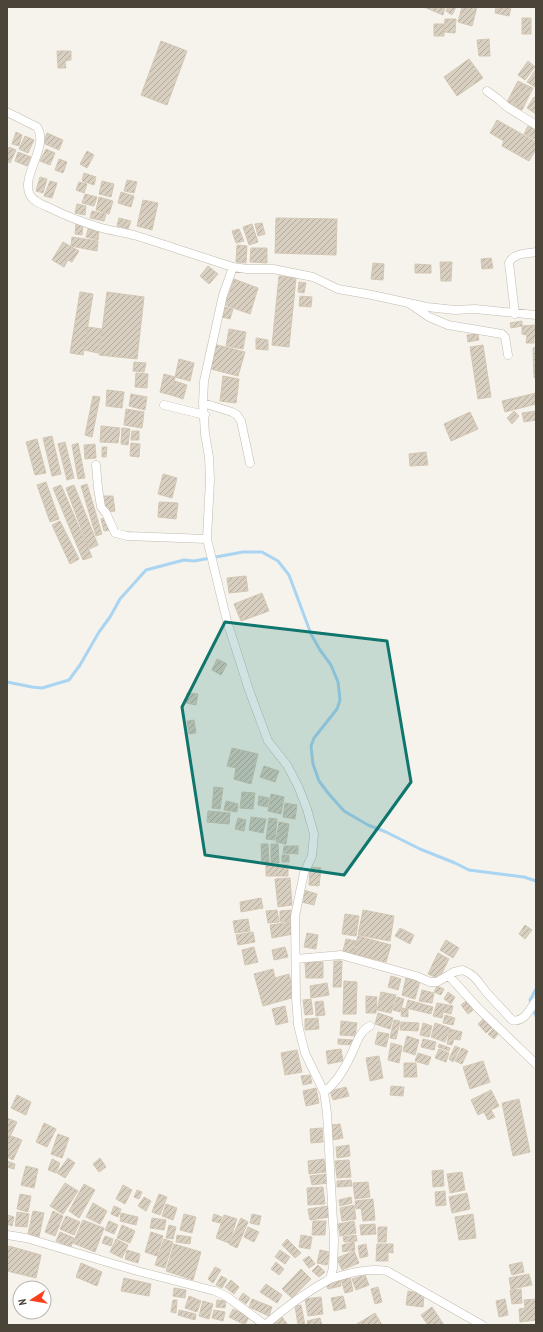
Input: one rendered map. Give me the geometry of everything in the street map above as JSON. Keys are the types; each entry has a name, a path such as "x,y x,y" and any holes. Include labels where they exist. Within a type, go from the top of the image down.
{"street":[{"path":"487,91 507,107 536,125"},
{"path":"7,112 37,127 39,131 39,147 29,182 29,191 31,196 36,201 64,215 99,227 135,235 233,267 273,270 313,277 338,289 427,307 536,315"},
{"path":"515,314 509,263 510,260 517,255 536,252"},
{"path":"233,267 223,295 204,381 203,404 210,472 207,540 226,621 249,690 268,741 287,765 298,786 307,809 314,834 312,856 304,874 295,916 298,1025 305,1053 324,1092 334,1240 333,1268 330,1279"},
{"path":"408,302 429,317 448,325 502,334 505,337 508,356"},
{"path":"203,404 232,412 237,415 240,421 250,463"},
{"path":"164,405 204,414"},
{"path":"96,465 101,507 106,513 115,533 127,536 207,540"},
{"path":"296,959 341,955 416,976 430,982 437,982 454,972 463,970 470,973 479,981 487,993 512,1020 517,1022 522,1020 536,1001"},
{"path":"448,976 479,1009 536,1064"},
{"path":"324,1092 333,1084 350,1058 363,1030 370,1026"},
{"path":"7,1235 26,1238 141,1272 216,1291 226,1296 265,1325 304,1294 330,1279 363,1271 376,1270 387,1271 482,1325"}],"highlighted area":[{"path":"225,622 387,641 411,782 344,875 205,855 182,707"}],"building":[{"path":"424,7 445,7 443,15"},
{"path":"448,7 456,7 452,15 446,11"},
{"path":"462,7 477,7 472,26 458,22"},
{"path":"496,7 511,7 509,16 495,13"},
{"path":"522,18 531,18 531,34 522,34"},
{"path":"445,19 456,19 455,33 444,32"},
{"path":"434,24 444,24 444,36 434,36"},
{"path":"489,39 490,56 479,56 477,40"},
{"path":"161,41 187,51 167,105 141,95"},
{"path":"57,51 71,51 71,60 65,61 66,68 58,68"},
{"path":"469,59 483,78 457,96 444,77"},
{"path":"528,61 535,67 525,80 518,75"},
{"path":"536,69 536,85 535,87 527,82"},
{"path":"518,81 524,84 513,106 507,102"},
{"path":"524,84 533,88 522,110 513,106"},
{"path":"534,97 536,98 536,114 527,108"},
{"path":"497,120 536,142 536,152 535,151 529,161 502,146 504,141 490,133"},
{"path":"528,126 536,130 536,140 524,134"},
{"path":"16,132 22,135 19,146 12,144"},
{"path":"47,133 63,140 59,150 43,143"},
{"path":"25,136 34,140 28,153 19,149"},
{"path":"9,147 16,150 10,163 7,161 7,152"},
{"path":"46,149 55,153 50,165 40,161"},
{"path":"87,151 94,155 87,168 80,164"},
{"path":"18,152 31,157 27,166 15,161"},
{"path":"59,159 67,162 63,173 55,170"},
{"path":"84,173 96,177 94,185 82,181"},
{"path":"40,177 47,179 43,193 36,191"},
{"path":"127,180 137,182 134,193 124,191"},
{"path":"50,181 57,183 52,198 44,196"},
{"path":"102,181 114,184 111,197 99,194"},
{"path":"79,182 87,184 84,193 76,190"},
{"path":"121,192 134,196 131,207 118,203"},
{"path":"85,194 97,197 94,206 82,203"},
{"path":"99,197 113,201 109,214 96,210"},
{"path":"143,200 158,203 152,230 137,226"},
{"path":"77,204 86,206 85,215 75,213"},
{"path":"92,211 106,214 104,221 90,218"},
{"path":"119,218 131,221 128,229 117,226"},
{"path":"276,218 337,219 336,255 275,253"},
{"path":"262,223 265,234 258,236 255,224"},
{"path":"76,224 83,225 82,235 75,234"},
{"path":"252,224 258,242 249,245 243,227"},
{"path":"88,229 99,231 98,240 86,237"},
{"path":"239,229 244,241 236,243 232,231"},
{"path":"72,237 98,241 97,251 71,246"},
{"path":"63,242 79,251 72,262 68,260 64,267 52,260"},
{"path":"237,245 247,246 246,263 236,262"},
{"path":"251,248 267,248 267,263 250,262"},
{"path":"491,258 493,268 482,269 481,259"},
{"path":"440,262 452,262 451,281 441,281"},
{"path":"373,263 384,264 383,280 371,279"},
{"path":"415,264 431,265 431,273 415,273"},
{"path":"208,266 218,274 209,284 200,276"},
{"path":"279,276 296,278 289,347 272,345"},
{"path":"234,279 258,288 250,314 225,305"},
{"path":"299,282 306,283 304,293 298,292"},
{"path":"80,292 93,294 83,355 70,353"},
{"path":"107,292 144,297 137,359 99,355"},
{"path":"300,296 312,297 311,307 299,306"},
{"path":"225,307 233,309 230,319 222,317"},
{"path":"522,321 522,326 511,328 510,323"},
{"path":"536,325 536,338 534,338 534,343 526,343 527,335 522,334 522,326"},
{"path":"88,327 102,329 98,353 84,350"},
{"path":"229,329 246,332 243,349 226,346"},
{"path":"478,334 479,340 468,342 467,335"},
{"path":"256,338 268,340 268,350 256,349"},
{"path":"213,344 245,352 238,376 207,368"},
{"path":"483,345 491,397 478,399 470,347"},
{"path":"536,347 536,377 534,378 533,348"},
{"path":"179,359 194,363 190,381 175,377"},
{"path":"134,362 146,363 144,372 133,371"},
{"path":"136,373 148,374 147,388 135,387"},
{"path":"164,374 175,377 171,395 160,392"},
{"path":"223,376 239,379 236,403 220,401"},
{"path":"175,381 187,385 183,399 171,395"},
{"path":"107,390 124,392 122,408 106,406"},
{"path":"536,393 536,404 505,412 502,401"},
{"path":"131,394 147,397 145,410 129,406"},
{"path":"93,396 100,397 92,437 85,435"},
{"path":"126,409 144,412 142,428 124,425"},
{"path":"514,411 519,416 512,424 507,418"},
{"path":"536,411 536,420 524,422 522,413"},
{"path":"470,412 478,429 451,441 444,424"},
{"path":"101,426 120,428 118,443 100,442"},
{"path":"122,428 130,429 128,445 121,444"},
{"path":"132,431 139,431 139,440 131,440"},
{"path":"52,436 61,474 52,476 43,438"},
{"path":"37,439 46,473 35,475 26,442"},
{"path":"65,442 74,478 67,480 58,444"},
{"path":"78,443 85,478 78,479 72,445"},
{"path":"131,443 140,444 139,457 130,456"},
{"path":"95,444 96,458 85,459 84,445"},
{"path":"102,447 107,447 106,457 102,457"},
{"path":"426,452 428,465 410,466 409,454"},
{"path":"163,474 177,478 172,498 158,494"},
{"path":"46,482 59,519 50,522 37,485"},
{"path":"87,484 102,534 96,536 81,486"},
{"path":"61,485 92,557 83,560 53,488"},
{"path":"74,485 98,545 89,549 66,488"},
{"path":"104,496 113,496 115,511 105,512"},
{"path":"159,502 178,503 176,519 158,517"},
{"path":"107,517 110,530 104,531 101,519"},
{"path":"60,521 79,559 70,564 52,525"},
{"path":"246,576 248,591 229,593 227,578"},
{"path":"262,593 269,611 241,621 234,604"},
{"path":"217,659 227,664 221,675 212,670"},
{"path":"187,693 198,694 196,705 186,703"},
{"path":"194,720 196,733 189,734 187,721"},
{"path":"232,748 258,754 251,784 234,779 236,768 227,766"},
{"path":"264,766 279,771 275,782 260,777"},
{"path":"214,787 223,788 220,809 212,808"},
{"path":"242,792 255,793 253,809 240,808"},
{"path":"271,794 284,797 281,814 268,811"},
{"path":"259,796 269,798 267,807 258,805"},
{"path":"226,801 238,804 237,812 224,810"},
{"path":"285,803 297,805 295,819 283,817"},
{"path":"208,811 230,813 229,824 207,822"},
{"path":"251,817 266,819 263,833 249,830"},
{"path":"238,818 246,820 244,831 235,829"},
{"path":"269,818 277,819 275,840 266,839"},
{"path":"279,822 289,824 286,844 276,842"},
{"path":"261,844 268,844 269,864 262,864"},
{"path":"271,844 278,844 279,863 271,863"},
{"path":"284,846 298,846 298,854 283,853"},
{"path":"282,855 289,855 289,862 282,862"},
{"path":"266,865 288,865 288,876 266,876"},
{"path":"310,867 321,868 319,886 309,885"},
{"path":"290,878 292,905 278,907 275,879"},
{"path":"304,890 317,894 314,905 301,902"},
{"path":"261,898 263,908 241,912 240,902"},
{"path":"277,910 279,922 268,923 266,911"},
{"path":"291,910 292,921 280,922 280,911"},
{"path":"363,910 394,916 390,941 358,935"},
{"path":"345,914 359,916 356,936 342,934"},
{"path":"248,919 250,931 235,933 233,921"},
{"path":"291,922 293,934 272,938 270,925"},
{"path":"525,925 532,930 525,939 519,934"},
{"path":"400,928 414,935 410,944 395,936"},
{"path":"253,932 255,942 238,945 236,935"},
{"path":"307,933 318,935 316,949 304,947"},
{"path":"358,936 391,945 386,962 353,954"},
{"path":"346,939 356,941 353,954 343,951"},
{"path":"446,940 459,948 453,958 440,950"},
{"path":"254,947 258,962 245,965 242,950"},
{"path":"285,947 288,957 274,960 272,950"},
{"path":"438,953 449,959 439,979 428,974"},
{"path":"334,961 342,961 341,987 333,987"},
{"path":"305,962 323,962 323,978 306,978"},
{"path":"273,969 275,978 289,974 295,997 263,1006 254,974"},
{"path":"391,976 401,979 398,990 388,987"},
{"path":"406,978 420,981 415,999 402,995"},
{"path":"344,981 357,982 356,1014 343,1014"},
{"path":"327,983 329,995 311,998 310,986"},
{"path":"437,986 444,989 441,995 434,992"},
{"path":"422,990 434,993 432,1003 419,1001"},
{"path":"381,992 396,995 391,1013 377,1010"},
{"path":"448,992 455,997 451,1004 444,999"},
{"path":"366,996 377,997 376,1013 366,1013"},
{"path":"397,997 404,999 400,1012 393,1010"},
{"path":"311,999 313,1014 305,1015 303,1000"},
{"path":"408,1000 433,1007 431,1014 406,1008"},
{"path":"323,1001 325,1015 316,1016 315,1002"},
{"path":"466,1001 473,1010 468,1014 461,1005"},
{"path":"437,1003 453,1006 451,1014 443,1012 442,1018 433,1016"},
{"path":"285,1006 288,1022 276,1025 272,1009"},
{"path":"402,1008 408,1009 408,1017 401,1016"},
{"path":"378,1013 393,1018 390,1029 375,1024"},
{"path":"445,1015 455,1018 453,1025 443,1023"},
{"path":"318,1018 319,1029 305,1030 305,1019"},
{"path":"484,1018 493,1027 486,1033 478,1024"},
{"path":"394,1020 400,1021 396,1039 390,1038"},
{"path":"341,1021 357,1023 355,1036 340,1035"},
{"path":"401,1022 419,1023 418,1031 400,1030"},
{"path":"423,1023 432,1026 429,1037 420,1035"},
{"path":"435,1023 450,1028 445,1042 431,1037"},
{"path":"494,1028 499,1033 494,1039 488,1034"},
{"path":"450,1029 462,1032 460,1040 454,1039 452,1045 447,1044"},
{"path":"378,1032 389,1034 386,1047 375,1044"},
{"path":"407,1036 419,1040 415,1055 403,1051"},
{"path":"338,1039 353,1040 353,1045 338,1044"},
{"path":"423,1039 436,1042 434,1050 421,1047"},
{"path":"391,1043 402,1046 399,1063 388,1060"},
{"path":"439,1044 450,1048 449,1051 438,1047"},
{"path":"455,1046 460,1048 453,1062 449,1059"},
{"path":"462,1048 468,1051 462,1064 455,1061"},
{"path":"341,1049 343,1061 328,1064 326,1051"},
{"path":"439,1049 449,1053 446,1062 435,1058"},
{"path":"297,1050 302,1072 285,1075 281,1053"},
{"path":"418,1053 431,1057 428,1065 415,1061"},
{"path":"379,1056 383,1078 370,1081 366,1058"},
{"path":"483,1061 490,1082 470,1089 463,1067"},
{"path":"404,1063 416,1063 417,1077 404,1077"},
{"path":"310,1075 312,1083 303,1085 301,1076"},
{"path":"391,1086 404,1087 403,1096 390,1095"},
{"path":"346,1087 349,1096 333,1100 330,1091"},
{"path":"316,1088 319,1103 306,1106 303,1091"},
{"path":"491,1090 499,1106 491,1110 495,1117 488,1120 484,1112 478,1115 471,1100"},
{"path":"17,1095 31,1102 26,1115 11,1108"},
{"path":"519,1099 530,1152 513,1156 502,1103"},
{"path":"7,1118 17,1122 7,1143"},
{"path":"44,1123 56,1129 47,1147 36,1142"},
{"path":"340,1124 343,1138 333,1140 331,1125"},
{"path":"322,1128 323,1142 311,1143 310,1129"},
{"path":"58,1134 69,1138 62,1158 51,1154"},
{"path":"11,1136 22,1140 13,1160 7,1157 7,1146"},
{"path":"349,1145 350,1156 337,1158 336,1147"},
{"path":"68,1158 75,1163 65,1178 57,1173"},
{"path":"100,1158 106,1167 99,1172 93,1164"},
{"path":"52,1159 60,1163 56,1173 48,1170"},
{"path":"324,1159 326,1172 309,1174 308,1161"},
{"path":"349,1160 351,1177 337,1178 335,1161"},
{"path":"7,1161 15,1164 14,1169 7,1167"},
{"path":"26,1166 38,1169 34,1188 21,1185"},
{"path":"443,1170 444,1186 433,1187 432,1171"},
{"path":"462,1172 465,1190 450,1193 447,1174"},
{"path":"327,1174 328,1183 312,1185 310,1176"},
{"path":"351,1180 352,1186 337,1187 337,1181"},
{"path":"368,1182 370,1197 355,1199 353,1183"},
{"path":"65,1183 78,1191 63,1214 50,1206"},
{"path":"84,1184 95,1190 79,1218 69,1211"},
{"path":"123,1185 132,1190 125,1204 116,1199"},
{"path":"323,1187 325,1204 308,1205 307,1188"},
{"path":"137,1190 142,1192 139,1199 134,1197"},
{"path":"445,1191 446,1205 436,1206 435,1192"},
{"path":"467,1193 470,1209 452,1213 449,1197"},
{"path":"20,1194 31,1196 28,1212 17,1209"},
{"path":"159,1194 167,1197 160,1215 152,1212"},
{"path":"144,1197 151,1201 146,1211 138,1206"},
{"path":"351,1197 352,1203 340,1206 339,1200"},
{"path":"373,1199 375,1220 363,1221 361,1208 356,1209 355,1201"},
{"path":"93,1203 107,1211 100,1224 86,1217"},
{"path":"166,1204 177,1208 173,1220 162,1216"},
{"path":"354,1205 356,1219 342,1221 340,1208"},
{"path":"114,1206 121,1209 118,1217 111,1214"},
{"path":"328,1206 330,1217 310,1220 308,1209"},
{"path":"33,1211 44,1213 39,1237 28,1234"},
{"path":"53,1211 63,1216 55,1236 45,1232"},
{"path":"17,1212 29,1214 27,1227 15,1226"},
{"path":"121,1213 138,1217 136,1225 120,1221"},
{"path":"184,1214 196,1217 192,1233 180,1230"},
{"path":"214,1214 222,1217 220,1223 212,1221"},
{"path":"252,1214 261,1216 259,1225 250,1223"},
{"path":"473,1214 476,1238 459,1240 455,1217"},
{"path":"7,1215 14,1217 12,1226 7,1224"},
{"path":"224,1215 237,1219 229,1243 216,1238"},
{"path":"66,1216 80,1222 74,1235 60,1229"},
{"path":"152,1218 166,1220 164,1230 150,1228"},
{"path":"241,1218 248,1222 237,1248 229,1244"},
{"path":"83,1220 104,1228 95,1252 73,1243"},
{"path":"109,1221 118,1225 114,1234 105,1230"},
{"path":"313,1221 326,1221 325,1235 312,1235"},
{"path":"354,1221 356,1233 340,1236 338,1224"},
{"path":"375,1224 376,1234 361,1235 360,1225"},
{"path":"122,1225 135,1231 130,1243 117,1238"},
{"path":"169,1225 176,1227 173,1239 166,1238"},
{"path":"248,1227 259,1232 254,1242 244,1237"},
{"path":"378,1227 387,1227 386,1242 378,1242"},
{"path":"60,1232 74,1238 71,1247 56,1241"},
{"path":"151,1232 163,1236 157,1256 145,1252"},
{"path":"177,1235 191,1237 190,1244 176,1242"},
{"path":"301,1235 312,1237 310,1249 299,1247"},
{"path":"356,1235 357,1241 344,1242 343,1237"},
{"path":"105,1236 113,1239 111,1246 102,1243"},
{"path":"116,1239 128,1245 122,1258 110,1252"},
{"path":"164,1239 173,1242 165,1268 155,1265"},
{"path":"287,1239 301,1253 295,1258 282,1245"},
{"path":"354,1242 355,1250 343,1252 342,1245"},
{"path":"174,1244 201,1252 193,1280 166,1271"},
{"path":"366,1244 368,1256 360,1258 358,1246"},
{"path":"377,1244 393,1244 393,1253 388,1252 388,1261 376,1261"},
{"path":"9,1246 41,1255 36,1278 7,1271 7,1254"},
{"path":"127,1250 140,1254 138,1263 125,1259"},
{"path":"280,1250 290,1257 285,1264 275,1257"},
{"path":"320,1250 330,1252 327,1265 317,1263"},
{"path":"354,1251 359,1263 342,1270 337,1258"},
{"path":"309,1256 315,1264 309,1268 303,1260"},
{"path":"276,1262 284,1269 279,1275 271,1269"},
{"path":"522,1262 524,1272 512,1275 509,1265"},
{"path":"81,1263 102,1272 97,1286 76,1277"},
{"path":"318,1265 325,1272 319,1277 312,1271"},
{"path":"215,1267 221,1270 213,1283 208,1279"},
{"path":"301,1269 311,1279 292,1298 282,1289"},
{"path":"529,1274 532,1285 511,1289 509,1278"},
{"path":"365,1275 369,1285 356,1290 352,1279"},
{"path":"221,1276 227,1279 222,1288 216,1285"},
{"path":"350,1277 353,1291 345,1293 341,1279"},
{"path":"124,1278 151,1284 149,1296 121,1291"},
{"path":"340,1279 341,1286 328,1289 326,1283"},
{"path":"231,1280 239,1287 234,1294 225,1287"},
{"path":"266,1284 282,1295 277,1303 260,1292"},
{"path":"378,1287 382,1302 375,1304 371,1289"},
{"path":"174,1288 186,1290 185,1298 173,1296"},
{"path":"521,1289 522,1303 512,1304 510,1290"},
{"path":"408,1291 424,1294 423,1307 406,1305"},
{"path":"243,1293 250,1298 246,1304 239,1299"},
{"path":"189,1296 201,1301 197,1312 185,1308"},
{"path":"343,1296 346,1308 334,1311 331,1298"},
{"path":"321,1297 323,1314 308,1316 305,1299"},
{"path":"252,1299 272,1307 269,1316 249,1307"},
{"path":"505,1299 508,1315 499,1317 496,1301"},
{"path":"536,1299 536,1320 520,1322 519,1309 525,1308 524,1300"},
{"path":"173,1300 177,1300 176,1313 171,1312"},
{"path":"217,1300 226,1301 225,1308 216,1307"},
{"path":"203,1301 213,1304 209,1319 199,1316"},
{"path":"301,1305 305,1325 298,1325 295,1306"},
{"path":"432,1307 444,1325 428,1325 421,1315"},
{"path":"233,1309 249,1317 245,1325 229,1317"},
{"path":"179,1310 196,1314 195,1320 178,1315"},
{"path":"214,1310 225,1312 223,1321 212,1318"},
{"path":"375,1313 382,1325 355,1325 357,1324"},
{"path":"282,1317 288,1325 272,1325"},
{"path":"320,1318 322,1325 308,1325 307,1321"}],"waterway":[{"path":"7,682 42,688 69,680 80,665 120,599 146,570 184,560 194,561 243,552 262,552 278,561 289,575 311,634 331,665 338,682 340,700 337,709 314,738 311,746 313,764 319,781 328,793 344,811 368,825 469,870 524,877 536,881"},
{"path":"536,989 530,1000 536,1016"}]}
